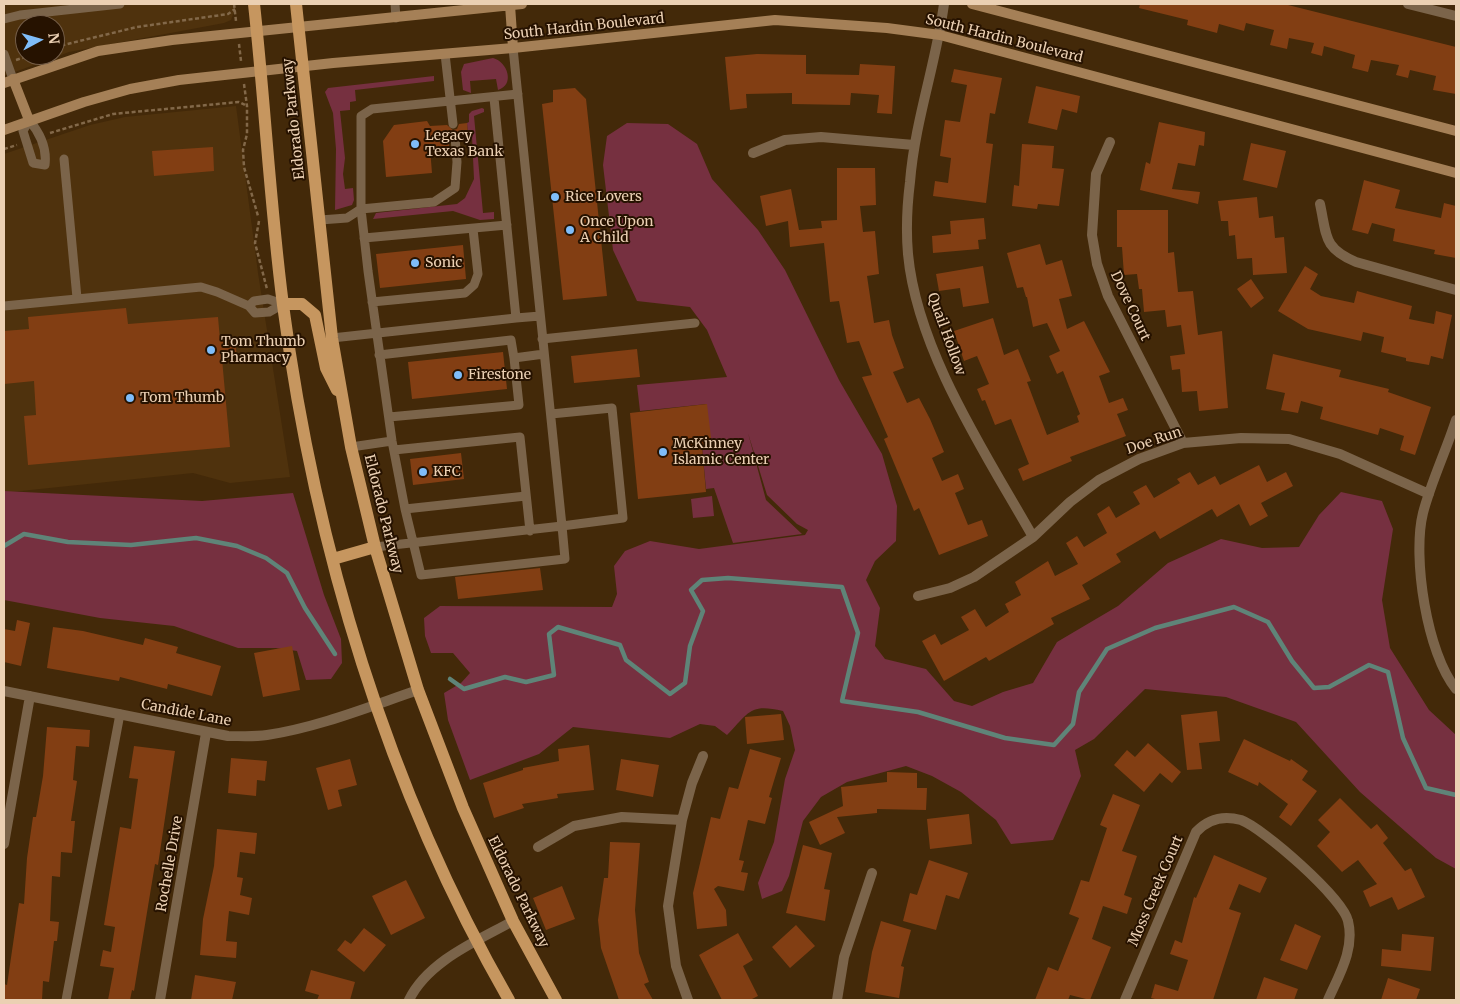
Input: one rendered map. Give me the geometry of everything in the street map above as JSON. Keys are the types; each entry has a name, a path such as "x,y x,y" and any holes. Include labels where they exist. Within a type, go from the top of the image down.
{"main road":[{"name":"Eldorado Parkway","path":"254,4 283,304 310,466 333,560 376,705 432,849 476,942 509,1000"},
{"name":"Eldorado Parkway","path":"296,4 332,338 351,447 375,547 418,690 463,808 513,921 556,1000"},
{"path":"510,4 513,48"},
{"path":"29,120 9,81 98,51 522,4"},
{"name":"South Hardin Boulevard","path":"972,4 1456,131"},
{"name":"South Hardin Boulevard","path":"4,130 29,120 130,89 179,80 303,66 513,48 775,20 887,28 940,35 1456,173"},
{"path":"283,304 302,304 315,315 326,368 341,396"},
{"path":"333,560 375,547"}],"street":[{"name":"Quail Hollow","path":"944,4 940,35 914,145 907,232 908,256 922,318 964,415 1033,537"},
{"path":"1408,4 1444,8 1456,16"},
{"path":"753,153 785,140 821,137 914,145"},
{"name":"Dove Court","path":"1110,142 1096,174 1092,235 1097,264 1108,296 1183,443"},
{"path":"1320,204 1328,240 1334,250 1341,256 1356,262 1456,290"},
{"path":"1456,420 1429,494 1423,514 1420,539 1427,618 1433,646 1456,689"},
{"name":"Doe Run","path":"918,596 950,588 974,577 1033,537 1070,502 1100,480 1140,459 1183,443 1241,438 1290,440 1340,454 1429,494"},
{"name":"Candide Lane","path":"4,691 206,733 228,736 264,736 333,720 418,690"},
{"path":"4,844 30,696"},
{"name":"Rochelle Drive","path":"160,1000 206,733"},
{"path":"688,1000 676,966 668,906 682,820 692,783 703,756"},
{"path":"538,847 574,826 622,817 682,820"},
{"name":"Moss Creek Court","path":"1125,1000 1196,832 1204,823 1226,818 1241,820 1255,828 1318,880 1340,903 1348,918 1350,932 1348,954 1328,1000"},
{"path":"837,1000 844,958 872,873"},
{"path":"409,1000 425,976 476,942 513,921"}],"lane":[{"path":"4,19 59,7 120,4"},
{"path":"395,4 396,18"},
{"path":"513,48 518,94 542,339 566,559 422,574 412,543 405,509 388,418 379,355 361,208 361,116 372,109 494,98 518,94"},
{"path":"4,54 9,81"},
{"path":"445,54 452,124"},
{"path":"494,98 516,318"},
{"path":"29,120 40,137 46,156 45,165 33,163 23,131 29,120"},
{"path":"320,220 347,218 361,208 434,202 455,188 457,162 455,137"},
{"path":"64,159 77,298"},
{"path":"364,238 507,225"},
{"path":"372,302 465,293 474,285 478,274 473,229"},
{"path":"4,306 201,287 249,306 254,301 268,299 283,304"},
{"path":"332,338 540,316"},
{"path":"542,339 694,323"},
{"path":"379,355 511,340 514,358 519,405 388,418"},
{"path":"514,358 544,354"},
{"path":"375,547 530,531 623,518 612,408 551,414"},
{"path":"351,447 520,437 530,531"},
{"path":"405,509 526,496"},
{"path":"66,1000 120,714"}],"path":[{"path":"234,4 247,106 247,134 243,150 244,167 258,208 259,223 255,243 267,290"},
{"path":"65,45 137,27 228,14 234,9"},
{"path":"40,137 113,114 239,102 247,106"},
{"path":"4,149 26,142"}],"shaded area":[{"path":"4,4 237,4 231,20 224,23 65,53 65,15 15,15 15,65 34,65 4,76"},
{"path":"493,58 502,64 508,74 508,79 503,87 498,90 496,79 470,81 471,93 463,90 461,72 464,64"},
{"path":"434,76 434,81 355,90 356,101 350,102 350,110 340,111 345,158 343,174 345,189 353,188 354,200 352,205 335,210 336,149 333,113 325,92 328,88"},
{"path":"236,106 258,273 290,477 230,483 193,473 11,492 4,491 4,154 90,125 125,117"},
{"path":"482,108 484,112 474,116 483,213 494,212 494,219 480,220 453,211 373,219 376,213 457,204 465,198 474,179 472,136 468,135 467,123 469,122 469,114 472,111"},
{"path":"627,123 668,124 697,144 712,179 758,230 785,270 839,380 882,454 897,506 896,541 875,561 866,580 880,608 875,646 885,659 926,669 954,701 972,706 1003,692 1033,683 1057,642 1118,606 1168,563 1221,539 1262,548 1299,547 1319,515 1341,492 1382,501 1393,529 1382,600 1390,648 1429,710 1456,735 1456,869 1436,858 1360,792 1296,722 1226,697 1145,689 1094,739 1075,750 1081,776 1053,840 1011,844 996,820 961,792 932,776 906,766 847,782 821,797 803,821 789,876 782,891 762,899 758,883 774,842 785,779 795,750 790,726 783,711 763,708 751,711 727,735 715,726 700,724 670,738 573,727 539,754 470,780 448,720 444,693 461,683 470,673 453,653 431,653 425,636 424,618 440,606 612,607 617,594 614,566 625,551 650,541 699,549 805,535 808,530 797,524 767,495 748,433 766,500 802,534 733,543 714,488 706,489 702,447 707,404 640,411 637,385 727,377 707,330 690,307 637,301 613,250 603,165 607,136"},
{"path":"4,491 202,501 293,493 324,595 341,639 342,663 331,679 306,680 297,651 276,648 238,648 174,626 100,618 4,600"},
{"path":"712,496 714,516 693,518 691,499"}],"building":[{"path":"1140,4 1284,4 1456,47 1456,94 1433,90 1436,76 1410,70 1408,78 1396,75 1399,65 1371,60 1368,72 1352,68 1355,55 1324,46 1322,56 1311,53 1314,43 1289,38 1287,49 1270,45 1274,30 1246,23 1244,31 1219,24 1217,33 1187,25 1188,20 1139,8"},
{"path":"757,54 806,55 806,74 859,75 860,64 895,66 892,114 877,113 879,95 851,93 850,105 792,104 792,93 746,94 747,108 730,110 725,57"},
{"path":"954,69 1002,78 995,114 990,113 986,143 993,144 986,203 933,196 935,181 948,183 951,158 940,156 945,120 960,122 967,85 951,82"},
{"path":"1036,86 1080,96 1077,113 1062,109 1057,130 1028,123"},
{"path":"575,88 586,99 607,296 563,300 542,104 553,102 553,90"},
{"path":"427,121 430,126 447,125 453,130 457,129 459,124 467,123 468,135 461,136 458,132 454,131 449,135 449,146 430,148 432,173 386,177 383,141 394,125"},
{"path":"1159,122 1205,132 1204,146 1199,145 1195,166 1178,163 1172,189 1200,192 1198,204 1140,190 1146,162 1150,164"},
{"path":"1251,143 1286,151 1277,188 1243,180"},
{"path":"1022,144 1054,146 1052,168 1064,169 1059,206 1038,204 1037,209 1012,206 1014,185 1019,186"},
{"path":"213,147 214,171 154,176 152,151"},
{"path":"837,168 875,168 876,205 860,206 863,232 875,231 879,274 867,276 874,323 889,320 892,335 904,368 893,372 907,403 919,398 930,419 944,452 932,458 942,481 958,474 964,489 955,493 968,525 982,520 988,536 939,555 919,508 914,511 884,439 888,437 862,377 872,375 859,341 847,343 839,301 830,302 824,243 790,247 788,221 766,226 760,196 791,189 799,230 822,228 821,221 837,220"},
{"path":"1364,180 1400,190 1395,208 1441,218 1444,203 1456,206 1456,258 1434,254 1435,250 1393,241 1395,229 1372,223 1368,234 1352,230"},
{"path":"1257,197 1259,218 1273,216 1275,238 1284,237 1287,273 1253,275 1252,258 1237,259 1235,235 1229,236 1228,221 1221,221 1218,201"},
{"path":"1117,210 1168,210 1168,253 1174,252 1178,292 1193,291 1198,335 1222,331 1228,408 1199,411 1197,391 1182,392 1180,369 1172,370 1170,356 1185,354 1181,325 1167,327 1165,310 1144,312 1142,289 1139,289 1137,274 1124,275 1122,247 1117,247"},
{"path":"984,218 986,239 978,240 979,249 933,253 932,236 951,234 950,221"},
{"path":"1040,244 1046,265 1062,260 1072,296 1059,299 1067,329 1084,321 1110,372 1099,376 1109,403 1123,398 1128,410 1117,414 1126,436 1070,457 1072,461 1023,481 1018,469 1029,464 1011,419 995,425 985,400 982,401 977,389 989,384 977,356 964,361 954,331 993,318 1004,355 1018,349 1031,381 1027,382 1047,435 1079,422 1077,416 1080,414 1063,371 1057,374 1049,356 1060,351 1047,323 1033,327 1027,297 1023,287 1017,288 1007,253"},
{"name":"Sonic","path":"463,245 466,279 380,288 376,254"},
{"path":"983,266 989,303 963,307 960,288 939,291 936,274"},
{"path":"1305,266 1318,274 1310,289 1321,296 1354,303 1357,291 1412,306 1409,319 1434,324 1436,311 1452,315 1443,359 1431,356 1429,365 1406,361 1406,358 1381,352 1384,337 1363,332 1361,341 1308,329 1278,311"},
{"path":"1251,279 1264,298 1251,308 1237,289"},
{"name":"Tom Thumb","path":"126,308 128,324 218,317 220,340 235,339 237,358 222,359 230,447 28,465 24,416 36,415 34,381 4,384 4,331 29,329 28,317"},
{"path":"637,349 640,377 574,383 571,356"},
{"name":"Firestone","path":"503,352 507,389 412,399 408,362"},
{"path":"1273,354 1341,370 1339,377 1389,389 1388,392 1431,407 1415,455 1400,450 1404,436 1380,428 1378,435 1320,419 1323,407 1301,401 1298,413 1281,410 1285,393 1266,389"},
{"path":"707,404 712,446 702,447 706,492 638,499 630,413"},
{"path":"461,453 464,479 413,485 410,459"},
{"path":"1259,465 1267,482 1286,472 1293,486 1261,503 1268,516 1250,526 1239,504 1217,517 1212,509 1160,539 1155,531 1116,554 1121,562 1082,585 1090,599 1051,618 1054,624 989,661 986,657 944,681 922,641 935,634 941,645 969,630 961,617 975,609 986,627 1009,612 1005,604 1021,595 1015,582 1048,561 1055,576 1078,564 1066,543 1077,536 1084,547 1107,533 1097,514 1109,506 1116,518 1140,504 1133,492 1146,485 1154,498 1180,483 1177,479 1190,472 1198,485 1215,476 1220,485"},
{"path":"540,568 543,590 458,599 455,577"},
{"path":"17,620 30,623 21,666 4,662 4,629 15,631"},
{"path":"53,627 83,631 143,645 145,638 178,647 176,653 221,666 212,696 168,684 167,689 120,677 119,681 47,668"},
{"path":"292,646 300,690 263,697 254,653"},
{"path":"1217,711 1220,741 1199,743 1202,769 1187,770 1181,715"},
{"path":"781,714 784,740 747,744 745,717"},
{"path":"47,727 90,730 89,747 76,746 73,780 77,781 71,821 75,821 72,853 61,852 60,877 52,876 50,921 59,922 57,941 54,941 49,982 43,981 42,1000 4,1000 4,984 7,985 19,903 24,904 27,858 33,817 36,817 43,776"},
{"path":"1244,739 1290,761 1291,759 1308,771 1302,780 1317,791 1291,826 1279,817 1288,804 1259,782 1258,786 1228,772"},
{"path":"1148,743 1181,772 1172,783 1160,773 1144,792 1114,765 1127,750 1135,757"},
{"path":"589,745 594,790 557,794 558,798 522,804 524,808 494,818 483,783 523,770 523,768 559,761 558,749"},
{"path":"134,746 175,751 158,865 155,864 134,991 132,990 130,1000 108,1000 114,968 100,966 103,950 111,952 115,927 104,925 120,827 131,829 138,779 129,778"},
{"path":"750,749 781,758 769,797 772,798 765,824 748,820 739,860 744,861 741,872 748,873 744,891 718,886 714,889 726,910 727,926 697,929 693,893 711,817 720,819 729,787 738,789"},
{"path":"231,758 267,761 265,781 257,780 256,796 228,793"},
{"path":"350,759 357,785 338,790 342,806 328,810 316,768"},
{"path":"621,759 659,765 653,797 616,790"},
{"path":"887,772 917,773 917,788 927,788 926,810 877,809 877,813 837,817 845,833 820,845 809,822 843,806 841,787 887,782"},
{"path":"1113,794 1140,805 1122,851 1137,856 1124,895 1132,898 1127,914 1103,906 1092,939 1111,947 1090,1000 1070,995 1068,1000 1035,1000 1048,967 1058,971 1079,918 1069,914 1081,880 1089,882 1107,828 1100,825"},
{"path":"1340,798 1371,829 1377,824 1388,838 1383,843 1405,871 1411,868 1425,897 1398,910 1392,897 1370,907 1363,891 1377,884 1358,860 1342,872 1317,846 1330,832 1318,820"},
{"path":"969,814 972,844 930,849 927,819"},
{"path":"217,829 257,833 255,854 240,852 237,877 243,878 240,895 252,898 249,915 229,911 226,941 237,942 236,958 200,955 203,919 214,866"},
{"path":"610,842 640,843 635,910 639,953 649,982 644,984 653,1000 619,1000 601,948 598,920 604,878 608,878"},
{"path":"803,845 832,853 824,889 830,890 825,921 786,913"},
{"path":"1214,855 1267,878 1260,893 1239,884 1229,909 1241,913 1213,1000 1159,1000 1151,998 1155,984 1178,991 1188,960 1170,954 1175,940 1182,943 1194,897 1196,898"},
{"path":"929,860 968,873 959,899 946,895 936,930 903,921 910,893 917,895"},
{"path":"406,880 425,918 391,935 372,896"},
{"path":"562,886 575,919 546,930 533,898"},
{"path":"881,921 911,930 901,966 904,967 899,998 865,992 872,952"},
{"path":"1295,924 1321,936 1307,970 1280,960"},
{"path":"796,925 815,946 790,968 772,947"},
{"path":"364,928 386,945 364,972 337,950 345,940 351,944"},
{"path":"738,933 753,960 743,966 758,996 750,1000 722,1000 699,955"},
{"path":"1402,934 1434,937 1431,971 1381,966 1382,949 1401,951"},
{"path":"311,970 355,982 350,1000 317,1000 319,995 305,991"},
{"path":"195,975 236,982 232,1000 191,1000"},
{"path":"1264,977 1298,989 1294,1000 1256,1000"},
{"path":"1388,978 1420,989 1416,1000 1381,1000"}],"waterway":[{"path":"4,546 24,534 68,542 131,545 196,538 237,546 266,558 287,573 305,608 335,654"},
{"path":"450,679 464,689 505,677 526,682 554,675 549,634 558,627 620,645 626,660 670,694 685,683 690,646 703,611 691,590 702,580 728,578 842,587 858,633 842,701 918,712 1005,738 1054,745 1073,724 1079,692 1107,649 1155,628 1234,607 1268,622 1292,661 1314,688 1329,687 1369,665 1388,672 1403,738 1426,788 1456,795"}],"place":[{"name":"Legacy Texas Bank","path":"415,144"},
{"name":"Rice Lovers","path":"555,197"},
{"name":"Once Upon A Child","path":"570,230"},
{"name":"Sonic","path":"415,263"},
{"name":"Tom Thumb Pharmacy","path":"211,350"},
{"name":"Firestone","path":"458,375"},
{"name":"Tom Thumb","path":"130,398"},
{"name":"McKinney Islamic Center","path":"663,452"},
{"name":"KFC","path":"423,472"}]}
